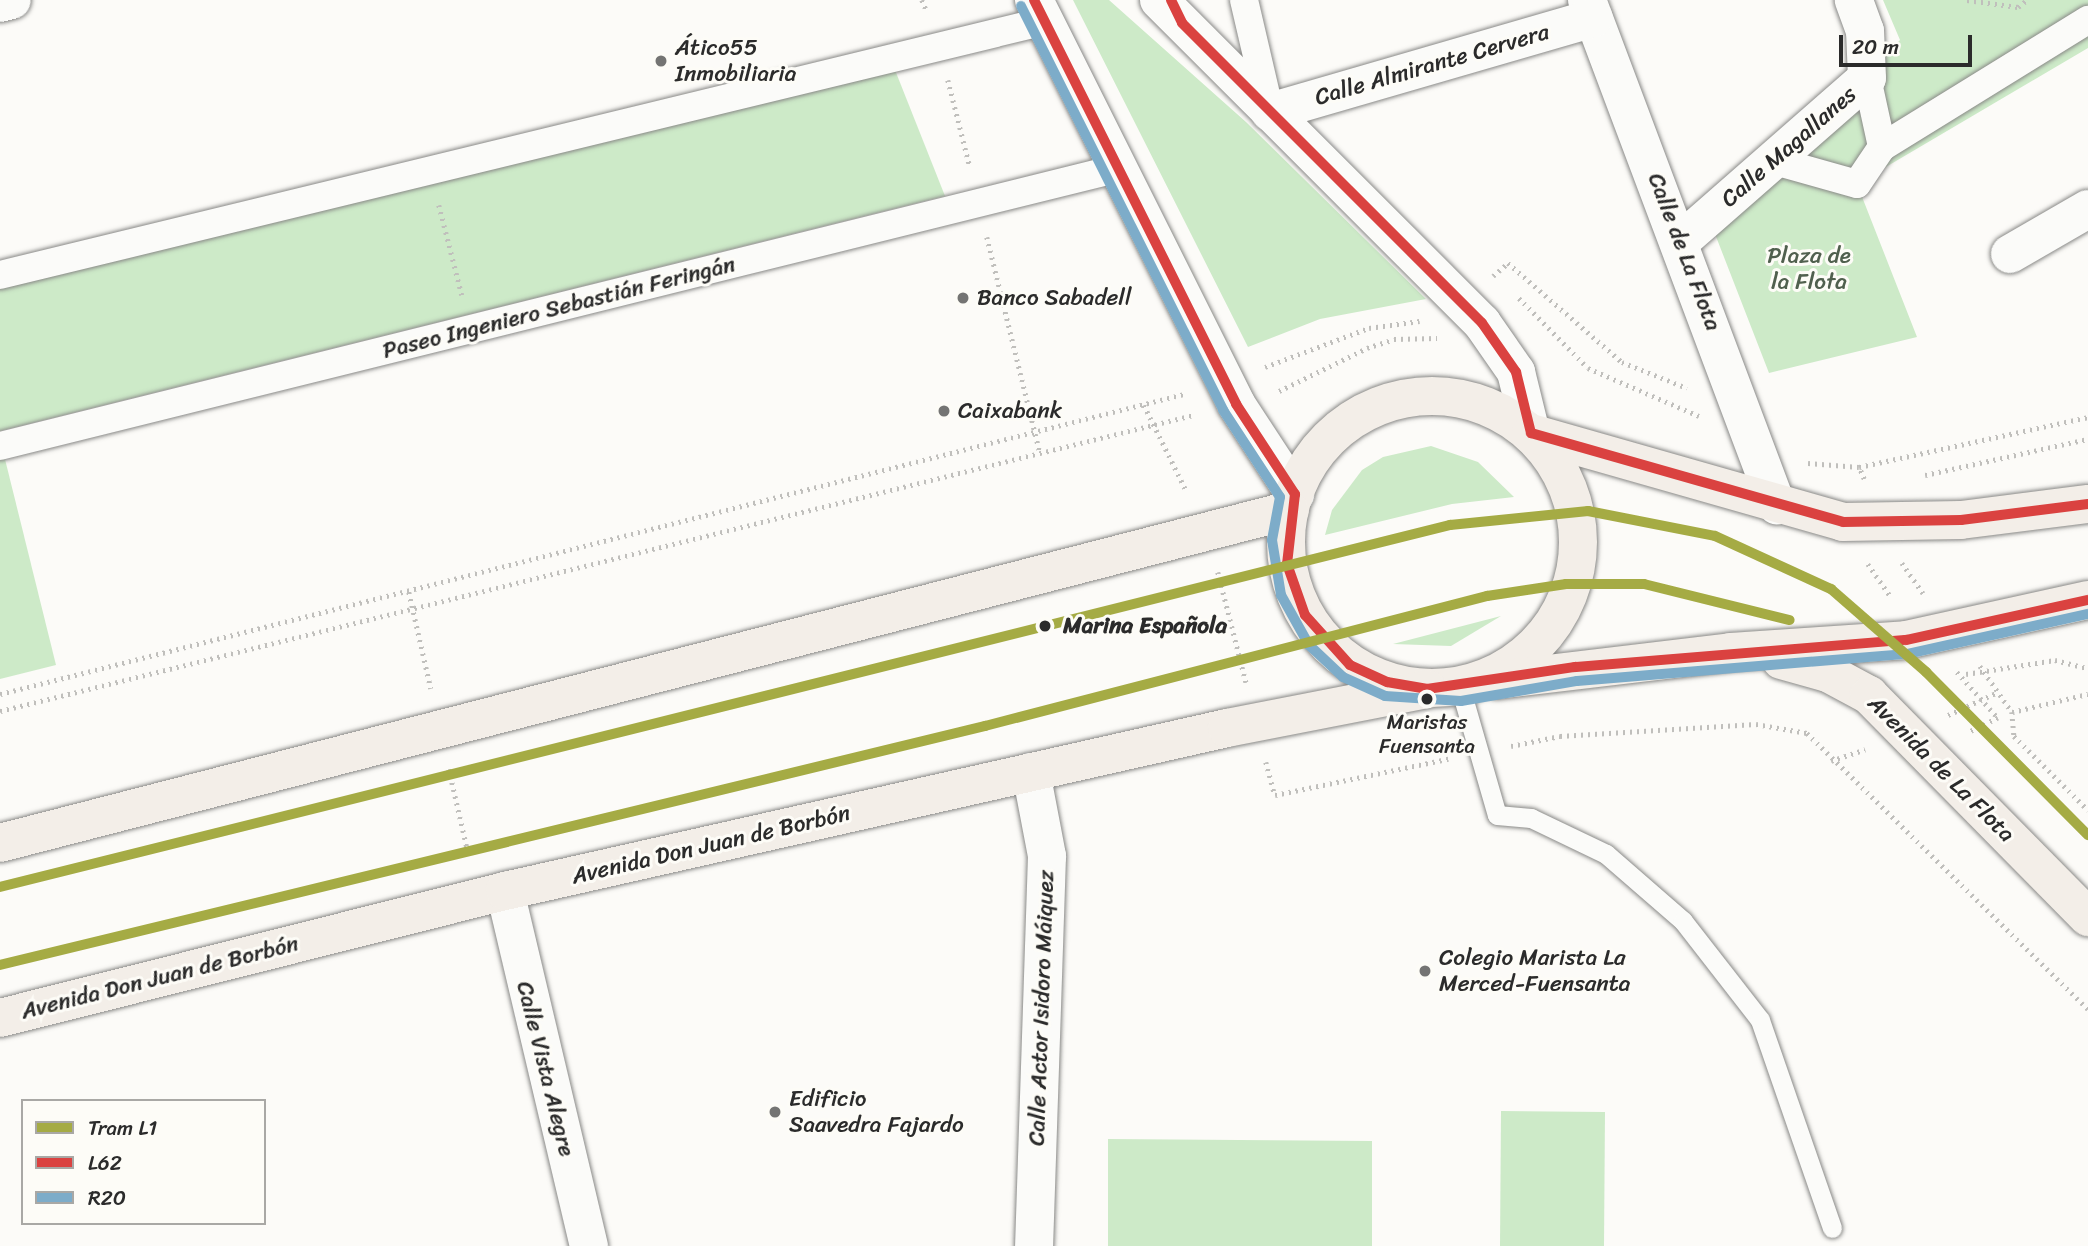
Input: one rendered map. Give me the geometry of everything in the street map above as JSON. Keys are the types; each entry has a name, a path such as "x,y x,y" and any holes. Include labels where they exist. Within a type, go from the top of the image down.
{"main road":[{"path":"1531,433 1557,466 1576,512 1573,584 1531,651 1452,687 1387,682 1350,665 1320,637 1305,615 1287,564 1292,502 1332,434 1403,398 1456,397 1482,404 1531,433 1843,523 1884,524 2088,504"},
{"path":"0,843 1292,502"},
{"name":"Avenida Don Juan de Borbón","path":"0,1018 505,891 1256,722 1452,687 1731,652 1906,640 2088,600"},
{"name":"Avenida de La Flota","path":"1731,652 1819,670 1869,695 2088,917"}],"street":[{"path":"0,3 12,0"},
{"path":"1244,0 1270,112"},
{"name":"Calle Magallanes","path":"1681,241 1867,78 1865,30 1854,0"},
{"path":"1170,8 1270,112 1472,313 1516,372 1531,433"},
{"name":"Calle Almirante Cervera","path":"1270,112 1591,9"},
{"name":"Calle de La Flota","path":"1591,9 1681,241 1777,506"},
{"path":"0,275 430,171 1040,10 1231,393 1292,502"},
{"path":"1775,161 1857,184 1882,147 2088,20"},
{"path":"1867,78 1882,147"},
{"name":"Paseo Ingeniero Sebastián Feringán","path":"0,446 1119,168"},
{"path":"2010,254 2088,209"},
{"name":"Calle Actor Isidoro Máiquez","path":"1031,772 1047,856 1034,1246"},
{"name":"Calle Vista Alegre","path":"505,891 589,1246"}],"lane":[{"path":"1452,687 1479,753 1497,815 1531,818 1606,854 1683,921 1760,1020 1832,1228"}],"path":[{"path":"1967,0 2018,7 2027,0"},
{"path":"430,171 471,330"},
{"path":"0,694 1144,405 1297,384 1394,339 1460,341 1472,313 1508,263 1622,362 1710,396 1735,387"},
{"path":"0,711 1154,425 1231,393 1369,328 1441,320 1472,313 1517,295 1588,368 1753,438 1808,473"},
{"path":"1144,405 1205,527 1275,796 1560,736 1756,724 1807,733 2088,1009"},
{"path":"1796,457 1835,469 1859,467 2088,417"},
{"path":"1915,477 2088,439"},
{"path":"1859,467 1866,484"},
{"path":"1853,482 1878,482"},
{"path":"1960,675 2054,660 2088,668"},
{"path":"2012,712 2088,694"}],"green space":[{"path":"1073,0 1109,0 1246,122 1426,299 1320,319 1248,347"},
{"name":"Plaza de la Flota","path":"1883,0 2088,0 2088,48 1857,184 1917,337 1769,373 1715,234 1900,40"},
{"path":"895,70 945,196 0,431 0,285"},
{"path":"0,439 56,665 0,679"},
{"path":"1431,446 1478,462 1514,497 1452,504 1325,535 1332,510 1362,470 1383,457"},
{"path":"1501,616 1451,646 1393,644"},
{"path":"1501,1111 1605,1112 1604,1246 1500,1246"},
{"path":"1108,1139 1372,1141 1372,1246 1108,1246"}],"tram line":[{"name":"L1","path":"0,887 1450,525 1588,511 1715,536 1831,589 1926,672 2088,835"},
{"name":"L1","path":"0,965 985,726 1487,596 1566,584 1644,584 1790,620"}],"transit line":[{"name":"L62","path":"1034,0 1236,404 1295,494"},
{"name":"L62","path":"1171,0 1182,23 1482,323 1516,372 1531,433"},
{"name":"R20","path":"1021,6 1223,410 1280,497 1272,540 1281,595 1309,645 1343,677 1385,696 1461,701 1577,681 1907,654 2088,614"},
{"name":"L62","path":"1531,433 1843,522 1961,520 2088,504"},
{"name":"L62","path":"1295,494 1287,564 1305,615 1350,665 1387,682 1427,689 1575,667 1906,640 2088,600"}],"place":[{"name":"Ático55 Inmobiliaria","path":"661,61"},
{"name":"Banco Sabadell","path":"963,298"},
{"name":"Caixabank","path":"944,411"},
{"name":"Marina Española","path":"1045,626"},
{"name":"Maristas Fuensanta","path":"1427,699"},
{"name":"Colegio Marista La Merced-Fuensanta","path":"1425,971"},
{"name":"Edificio Saavedra Fajardo","path":"775,1112"}]}
